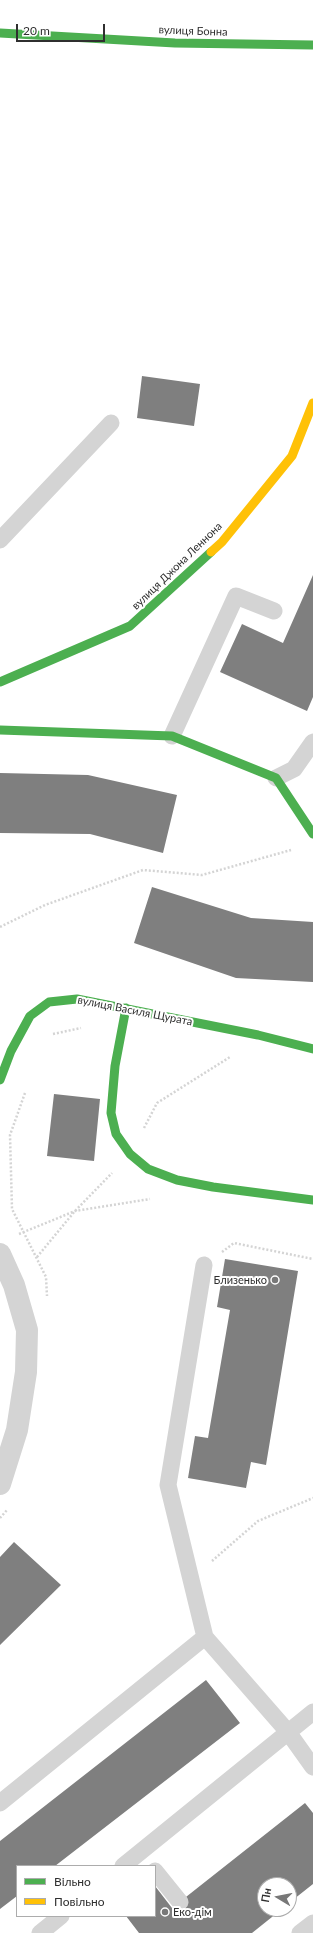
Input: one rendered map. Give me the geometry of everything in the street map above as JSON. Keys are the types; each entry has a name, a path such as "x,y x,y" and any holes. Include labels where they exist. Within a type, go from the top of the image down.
{"street":[{"name":"вулиця Бонна","path":"0,33 175,43 313,45"},
{"name":"вулиця Джона Леннона","path":"0,682 130,626 222,542 292,456 313,403"},
{"path":"0,730 172,736 276,778 313,834"},
{"name":"вулиця Василя Щурата","path":"0,1080 11,1051 30,1016 49,1002 77,999 258,1035 313,1049"},
{"path":"126,1008 115,1066 111,1114 116,1134 130,1154 148,1169 177,1180 213,1187 313,1200"},
{"path":"0,1254 14,1285 27,1330 26,1372 17,1430 0,1484"}],"lane":[{"path":"0,540 111,423"},
{"path":"172,736 236,596 274,611"},
{"path":"276,778 294,769 313,742"},
{"path":"204,1265 168,1485 205,1637 288,1732 313,1766"},
{"path":"0,1803 205,1637"},
{"path":"124,1865 313,1712"},
{"path":"140,1852 150,1865"},
{"path":"156,1872 180,1902"},
{"path":"40,1933 60,1917"},
{"path":"300,1933 313,1923"}],"path":[{"path":"0,927 45,905 143,870 202,875 297,848"},
{"path":"37,1257 75,1211 130,1154 157,1103 234,1054 258,1035"},
{"path":"18,1235 75,1211 151,1199"},
{"path":"204,1265 234,1243 313,1259"},
{"path":"190,1580 258,1521 313,1498"}],"building":[{"path":"142,376 200,384 194,426 137,418"},
{"path":"313,575 313,697 307,711 220,672 242,624 283,643"},
{"path":"0,773 88,775 177,795 163,853 90,834 0,833"},
{"path":"152,887 251,918 313,922 313,982 236,978 134,943"},
{"path":"54,1094 100,1099 94,1161 47,1156"},
{"path":"225,1259 298,1271 266,1465 251,1462 246,1488 188,1478 195,1436 208,1438 230,1310 217,1307"},
{"path":"14,1542 61,1585 0,1645 0,1557"},
{"path":"206,1680 240,1723 56,1865 16,1865 16,1897 0,1909 0,1841"},
{"path":"305,1803 313,1813 313,1884 297,1897 297,1877 257,1877 257,1917 272,1917 252,1933 139,1933 127,1917 156,1917 156,1887 172,1908"}],"traffic: fast":[{"path":"0,33 175,43 313,45"},
{"path":"0,682 130,626 211,552"},
{"path":"0,730 172,736 276,778 313,834"},
{"path":"0,1080 11,1051 30,1016 49,1002 77,999 258,1035 313,1049"},
{"path":"126,1008 115,1066 111,1113 116,1134 130,1154 148,1169 177,1180 213,1187 313,1200"}],"traffic: slow":[{"path":"211,552 222,542 292,456 313,403"}],"place":[{"name":"Близенько","path":"275,1280"},
{"name":"Еко-дім","path":"165,1912"}]}
